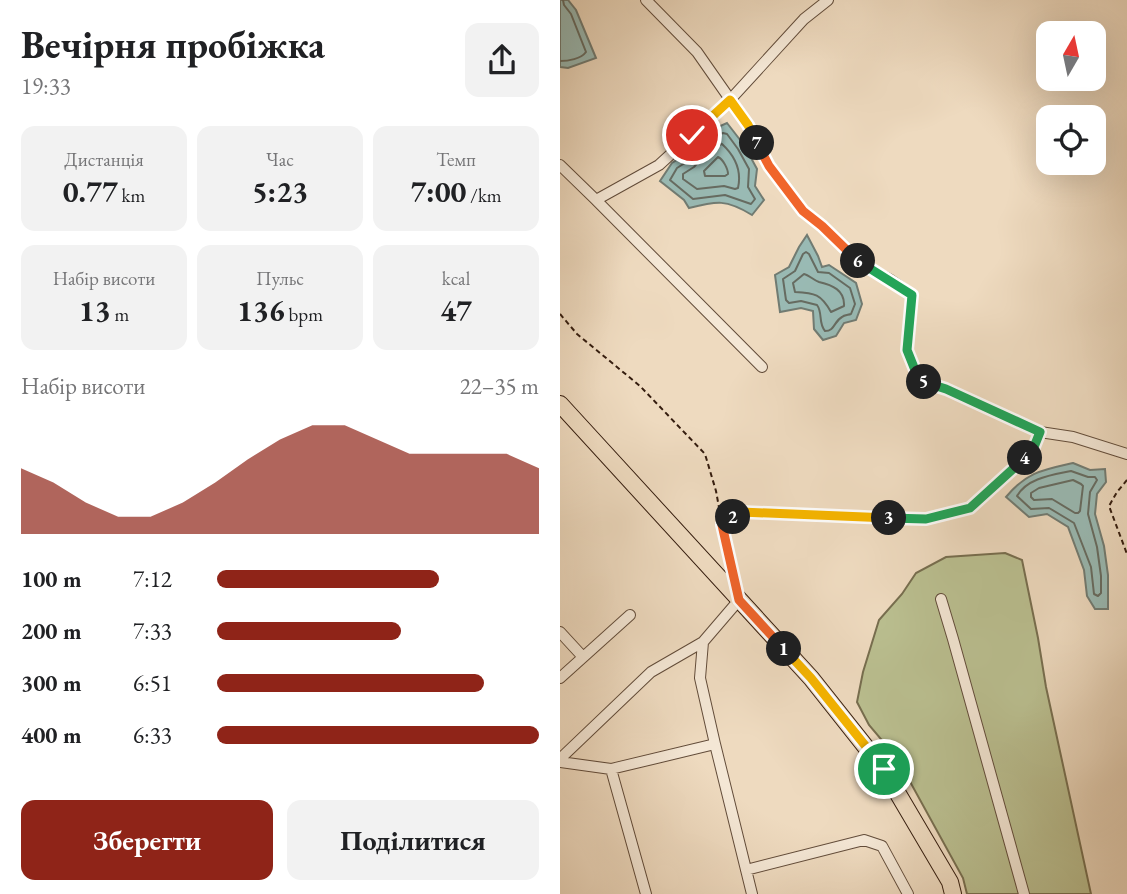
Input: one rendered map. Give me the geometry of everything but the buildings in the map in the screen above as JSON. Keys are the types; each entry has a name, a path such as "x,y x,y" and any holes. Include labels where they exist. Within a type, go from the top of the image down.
{"main road":[{"path":"560,404 811,678 884,769 950,883 953,894"}],"street":[{"path":"646,0 697,52 748,125 769,166 803,211 862,265 912,295"},
{"path":"596,200 659,165 730,100 804,19 828,0"},
{"path":"560,165 762,367"},
{"path":"560,760 651,672 703,642 739,600 722,525 741,512 926,519 970,508 1032,452 1040,432 1073,437 1127,454"},
{"path":"941,599 1024,894"},
{"path":"560,678 630,615"},
{"path":"560,632 583,657"},
{"path":"703,642 700,678 752,894"},
{"path":"560,760 611,769 715,744"},
{"path":"611,769 646,894"},
{"path":"746,870 863,840 881,846 908,894"}],"path":[{"path":"912,295 907,350 919,380 946,389 1040,432"},
{"path":"560,314 578,334 640,386 705,454 722,525"},
{"path":"1127,480 1109,506 1127,554"}],"green space":[{"path":"1005,553 1022,560 1046,687 1091,894 967,894 963,878 897,758 869,725 857,702 879,620 916,573 946,557"}],"water":[{"path":"560,0 568,0 576,10 596,58 568,68 560,67"},
{"path":"727,123 744,145 757,169 755,186 764,200 752,215 735,206 721,203 689,208 684,200 660,181 672,163 683,156 700,135"},
{"path":"807,235 822,267 829,265 856,283 862,304 856,320 844,323 836,336 823,340 814,329 813,311 801,308 780,312 775,275 789,267"},
{"path":"1073,463 1090,470 1105,469 1106,482 1097,494 1095,514 1104,546 1108,575 1108,609 1095,609 1087,596 1084,570 1068,527 1047,514 1029,517 1006,497 1028,477"}],"route":[{"path":"692,135 730,100 748,125 769,166 803,211 862,265 912,295 907,350 919,380 946,389 1040,432 1032,452 970,508 926,519 741,512 722,525 739,600 811,678 884,769"}]}
